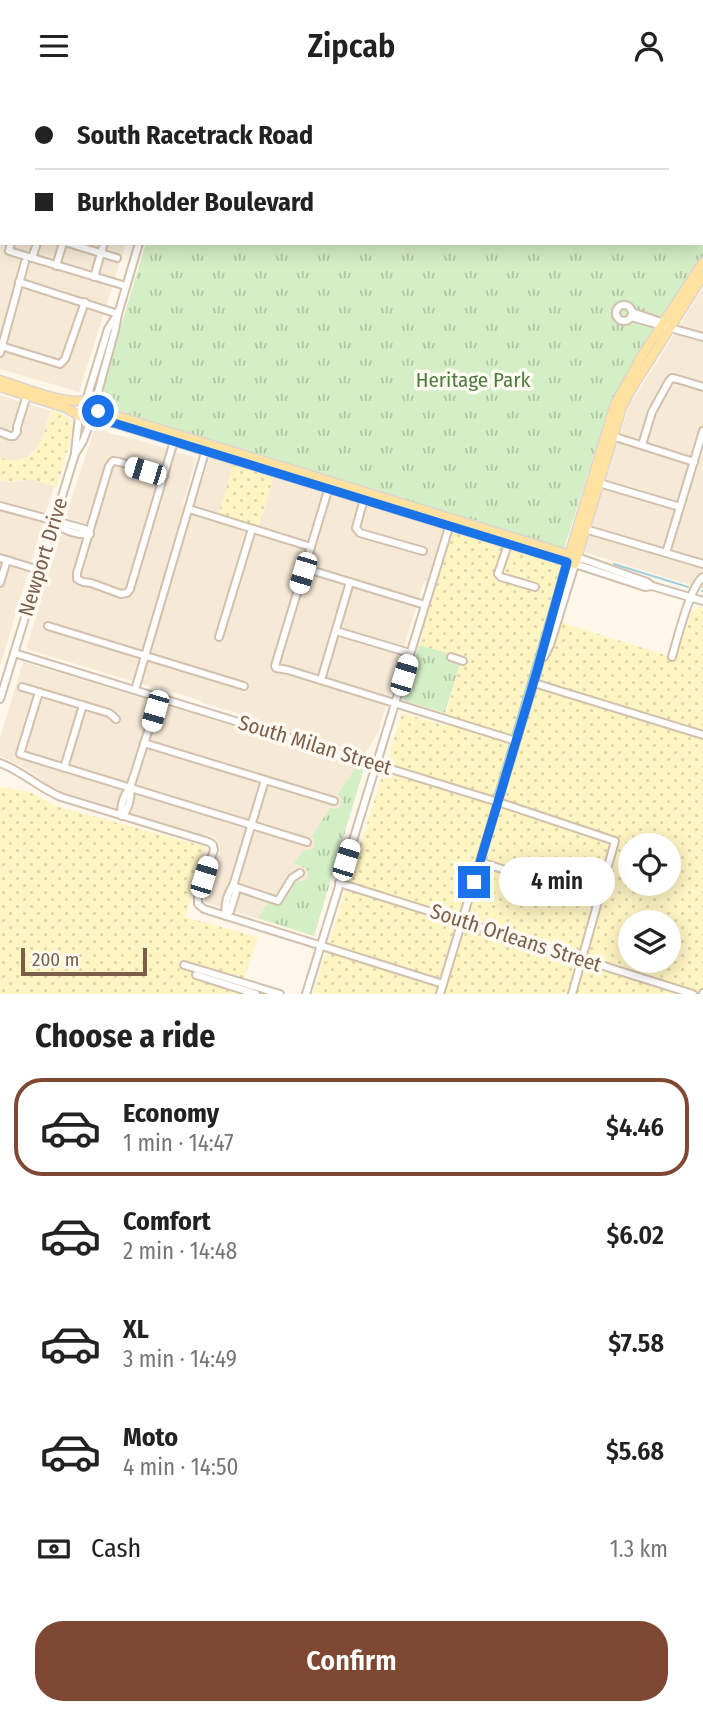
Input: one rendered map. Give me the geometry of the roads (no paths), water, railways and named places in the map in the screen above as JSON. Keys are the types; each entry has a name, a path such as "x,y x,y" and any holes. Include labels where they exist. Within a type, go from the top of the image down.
{"main road":[{"path":"572,560 609,435 665,325 703,262"},
{"path":"665,325 703,277"},
{"path":"0,380 65,400 90,403 117,416 206,448 572,560"},
{"path":"0,387 66,408 85,420 114,423 206,448"},
{"path":"79,415 78,408 90,403"},
{"path":"90,403 97,414 92,420"},
{"path":"572,560 599,483 609,435"},
{"path":"329,485 364,499 450,522 509,544 572,560"}],"street":[{"path":"10,245 9,251 29,260 126,286"},
{"path":"36,245 19,282 1,349 60,364 65,359 85,302"},
{"path":"56,266 64,245"},
{"path":"72,245 117,258"},
{"path":"94,277 103,245"},
{"path":"90,403 138,245"},
{"path":"19,282 118,314"},
{"path":"632,315 703,337"},
{"path":"642,445 652,412 669,381 677,379 703,387"},
{"path":"0,432 15,436 27,395"},
{"name":"Newport Drive","path":"0,699 75,454 79,415"},
{"name":"Newport Drive","path":"75,454 92,420"},
{"path":"666,553 703,431"},
{"path":"609,435 694,462"},
{"path":"164,476 113,461 109,466 77,579 121,594 130,589 164,476 174,441"},
{"path":"135,690 206,448"},
{"path":"599,483 680,507"},
{"path":"329,485 276,668 395,702 516,741"},
{"path":"364,499 356,523 360,533 423,551"},
{"path":"0,506 85,529 90,534"},
{"path":"189,509 311,547"},
{"path":"306,994 450,522"},
{"path":"219,637 252,529"},
{"path":"585,529 703,564"},
{"path":"509,544 498,574 536,587"},
{"path":"0,583 3,559 39,570"},
{"path":"440,994 572,560 645,587 652,586 703,601"},
{"path":"304,568 425,605"},
{"path":"672,657 691,597 698,581 703,577"},
{"path":"321,680 350,582"},
{"path":"48,626 244,686"},
{"path":"336,631 410,653"},
{"name":"South Milan Street","path":"14,653 498,801 615,841 598,898"},
{"path":"451,657 463,661"},
{"path":"534,683 703,735"},
{"path":"22,687 110,713 116,719"},
{"path":"39,692 20,754 307,842"},
{"path":"122,816 122,804 130,788 159,698"},
{"path":"64,768 83,705"},
{"path":"144,743 334,801"},
{"path":"0,762 21,772 53,794 209,842 214,850 198,898 198,904 204,909 443,984"},
{"path":"226,916 236,892 233,886 265,780"},
{"path":"480,862 598,898 572,994"},
{"path":"233,886 278,901 292,878 300,873"},
{"name":"South Orleans Street","path":"339,883 693,994"},
{"path":"184,965 280,994"},
{"path":"196,975 256,994"}],"waterway":[{"path":"614,564 688,587"},
{"path":"495,794 560,574"}],"park label":[{"name":"Heritage Park","path":"473,380"}]}
